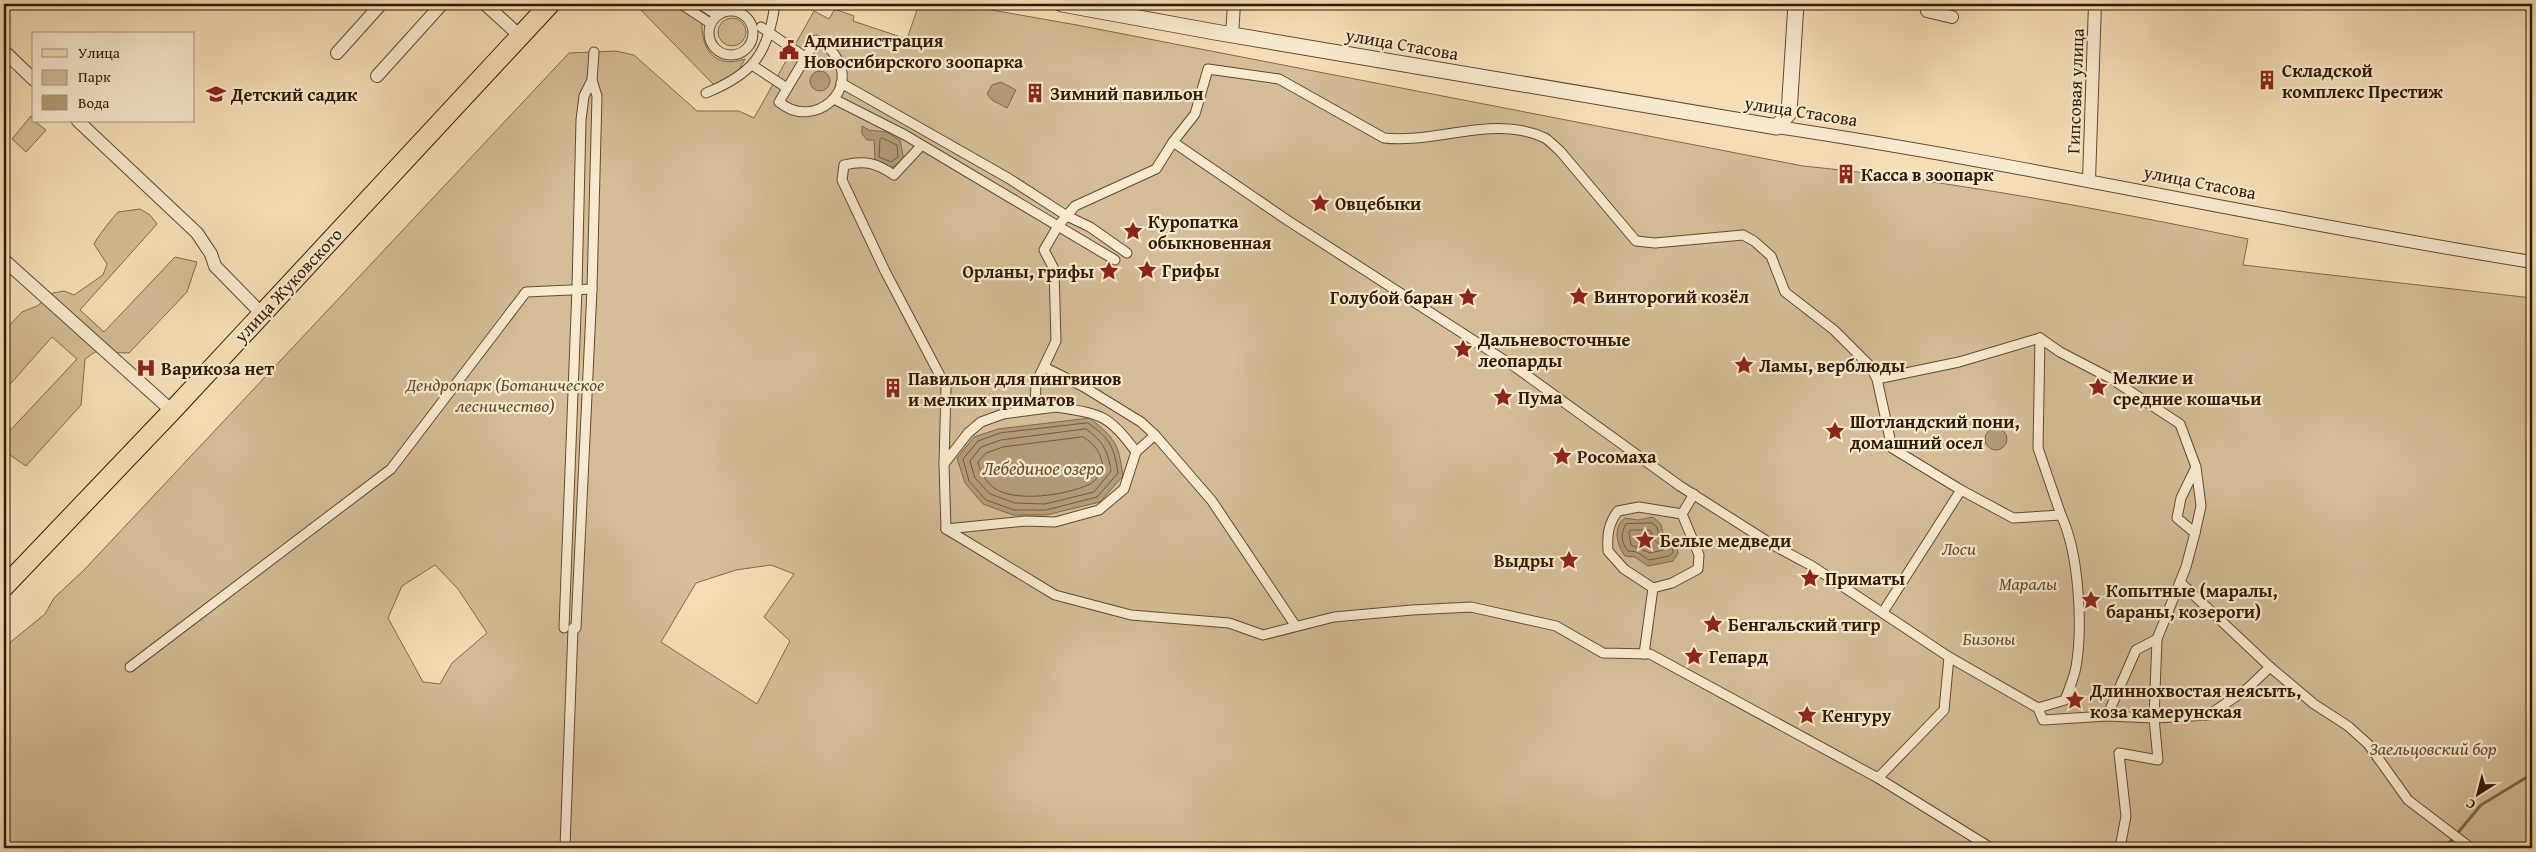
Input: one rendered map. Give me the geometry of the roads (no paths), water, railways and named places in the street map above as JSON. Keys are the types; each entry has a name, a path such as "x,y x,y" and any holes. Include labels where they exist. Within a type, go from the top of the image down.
{"main road":[{"name":"улица Жуковского","path":"4,588 172,411 550,4"}],"street":[{"path":"337,52 381,4"},
{"path":"377,76 442,4"},
{"path":"485,4 520,36"},
{"path":"681,4 710,23"},
{"path":"700,4 717,15"},
{"path":"706,93 731,83 752,65 762,52 770,33 775,4"},
{"name":"улица Стасова","path":"1062,4 1232,35 2089,180 2532,262"},
{"path":"1232,35 1234,4"},
{"path":"1778,127 1789,113 1796,4"},
{"path":"1930,4 1927,11 1952,17"},
{"name":"Гипсовая улица","path":"2089,180 2096,4"},
{"path":"727,10 734,10 747,17 753,30 750,44 739,53 724,54 717,50 709,38 710,23 717,15 727,10"},
{"path":"761,27 801,55"},
{"path":"816,40 828,46 836,56 842,70 841,83 834,99 826,107 811,112 798,112 779,102 783,86 801,55 816,40"},
{"path":"750,44 762,52"},
{"path":"4,51 32,78"},
{"path":"571,628 592,289 597,96 592,80 594,52"},
{"path":"752,65 783,86"},
{"path":"1034,409 1036,383 1056,342 1054,269 1044,250 1058,226 1075,206 1156,169 1173,142 1195,114 1208,69 1279,79 1384,138 1402,140 1498,128 1515,130 1546,138 1560,150 1636,241 1655,243 1743,235 1754,241 1771,256 1785,292 1834,330 1862,356 1877,379 1892,448 1961,490 2013,518 2061,515"},
{"path":"565,848 581,120 584,96 592,80"},
{"path":"841,83 942,139 1067,216 1090,227 1127,253"},
{"path":"834,99 905,135 1115,260"},
{"path":"79,122 197,233 211,254 214,266 261,313"},
{"path":"1173,142 1287,220 1510,364 1694,494 1773,545 1812,566 1949,657 2038,708 2043,720 2108,716 2154,718 2209,715 2248,688 2270,667"},
{"path":"921,146 894,175 880,166 860,161 844,165 842,180 885,271 946,387 944,464 946,529"},
{"path":"4,260 172,411"},
{"path":"130,667 391,469 526,292 577,288 592,289"},
{"path":"1877,379 1959,362 2040,338"},
{"path":"2040,338 2060,352 2110,378 2180,424 2196,467 2201,506 2195,533 2180,582 2157,639 2154,718 2158,760 2119,753 2126,816 2120,848"},
{"path":"2038,708 2065,700 2076,668 2080,626 2078,585 2066,526 2038,448 2040,338"},
{"path":"1044,367 1084,387 1140,422 1155,435 1212,502 1295,625"},
{"path":"944,464 968,433 981,422 1003,414 1056,407 1102,415 1121,430 1136,452"},
{"path":"946,529 1025,521 1055,522 1099,510 1124,489 1136,452 1155,435"},
{"path":"2195,533 2177,518 2181,498 2196,467"},
{"path":"1883,612 1961,490"},
{"path":"1682,514 1694,494"},
{"path":"1639,507 1682,514 1699,555 1698,570 1672,583 1653,588 1624,569 1608,551 1607,536 1610,521 1618,511 1639,507"},
{"path":"946,529 1056,595 1131,615 1229,623 1263,635 1295,625 1342,616 1471,607 1556,626 1603,653 1644,654 1658,658 1878,778 1991,848"},
{"path":"2180,582 2270,667 2314,704 2348,726 2368,744 2408,800 2469,847"},
{"path":"1644,654 1653,588"},
{"path":"2108,716 2136,650 2157,639"},
{"path":"1878,778 1944,710 1949,657"}],"water":[{"path":"820,71 827,74 830,81 827,88 820,91 813,88 810,81 813,74"},
{"path":"1001,82 1016,90 1007,108 992,100 987,94 992,85"},
{"path":"862,126 869,130 886,132 900,140 904,161 891,168 875,161 874,140 867,140 862,134"},
{"name":"Лебединое озеро","path":"1090,418 1111,437 1117,449 1123,476 1100,502 1046,515 1013,515 983,504 965,483 957,458 974,437 998,429"},
{"path":"1996,428 2004,431 2007,439 2004,447 1996,450 1988,447 1985,439 1988,431"},
{"name":"Белые медведи","path":"1653,517 1661,524 1663,533 1676,543 1678,553 1673,561 1648,566 1635,557 1625,556 1618,542 1617,532 1618,527 1625,518 1638,520"}],"waterway":[{"path":"2445,848 2481,805 2532,774"}],"place":[{"name":"Администрация Новосибирского зоопарка","path":"789,50"},
{"name":"Складской комплекс Престиж","path":"2267,80"},
{"name":"Зимний павильон","path":"1035,93"},
{"name":"Детский садик","path":"216,94"},
{"name":"Касса в зоопарк","path":"1846,174"},
{"name":"Овцебыки","path":"1320,203"},
{"name":"Куропатка обыкновенная","path":"1133,231"},
{"name":"Грифы","path":"1147,270"},
{"name":"Орланы, грифы","path":"1109,271"},
{"name":"Винторогий козёл","path":"1579,296"},
{"name":"Голубой баран","path":"1468,297"},
{"name":"Дальневосточные леопарды","path":"1463,349"},
{"name":"Ламы, верблюды","path":"1744,365"},
{"name":"Варикоза нет","path":"146,368"},
{"name":"Мелкие и средние кошачьи","path":"2098,387"},
{"name":"Павильон для пингвинов и мелких приматов","path":"893,388"},
{"name":"Пума","path":"1503,397"},
{"name":"Шотландский пони, домашний осел","path":"1835,431"},
{"name":"Росомаха","path":"1562,456"},
{"name":"Белые медведи","path":"1645,540"},
{"name":"Выдры","path":"1569,560"},
{"name":"Приматы","path":"1810,578"},
{"name":"Копытные (маралы, бараны, козероги)","path":"2091,600"},
{"name":"Бенгальский тигр","path":"1713,624"},
{"name":"Гепард","path":"1694,656"},
{"name":"Длиннохвостая неясыть, коза камерунская","path":"2075,700"},
{"name":"Кенгуру","path":"1807,715"}],"park label":[{"name":"Дендропарк (Ботаническое лесничество)","path":"505,394"},
{"name":"Лоси","path":"1959,548"},
{"name":"Маралы","path":"2028,583"},
{"name":"Бизоны","path":"1989,638"},
{"name":"Заельцовский бор","path":"2433,748"}]}
